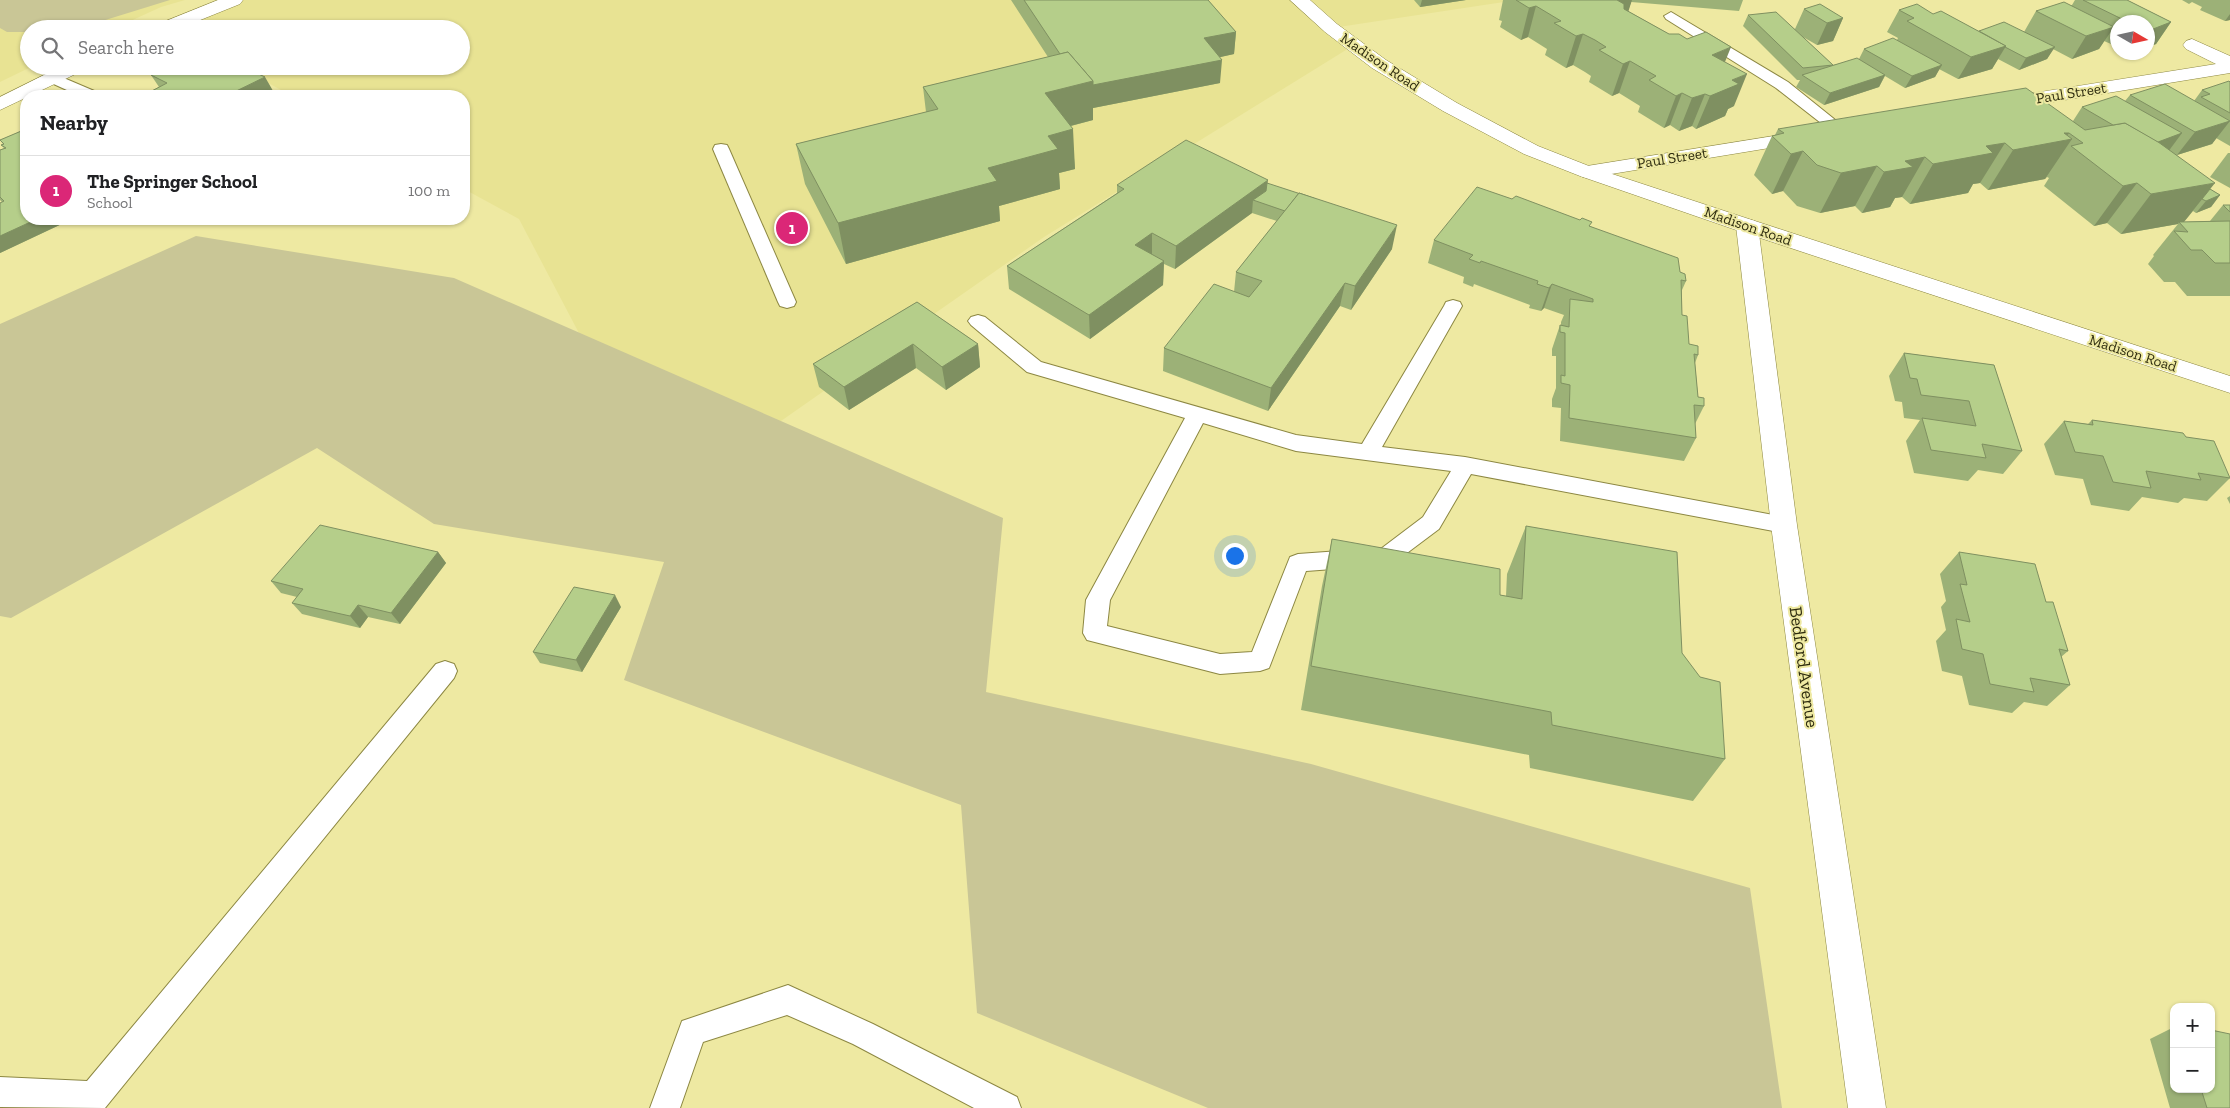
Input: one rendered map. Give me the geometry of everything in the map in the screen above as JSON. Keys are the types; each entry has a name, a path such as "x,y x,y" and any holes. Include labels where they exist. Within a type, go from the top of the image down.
{"street":[{"path":"184,20 234,0"},
{"name":"Madison Road","path":"1299,0 1331,28 1379,64 1450,107 1531,150 1587,172 1747,226 2230,385"},
{"path":"2192,45 2230,63"},
{"name":"Paul Street","path":"1987,107 2230,68"},
{"path":"25,90 58,75"},
{"path":"3,100 20,92"},
{"name":"Paul Street","path":"1587,172 1861,128"},
{"name":"Bedford Avenue","path":"1747,226 1784,525 1867,1108"}],"lane":[{"path":"1671,16 1782,85 1842,131"},
{"path":"52,78 79,90"},
{"path":"721,149 787,302"},
{"path":"1368,452 1453,306"},
{"path":"978,321 1034,368 1296,443 1465,465 1784,525"},
{"path":"1197,415 1098,600 1095,633 1220,664 1260,661 1298,563 1387,556 1431,523 1465,465"},
{"path":"0,1092 94,1097 444,671"},
{"path":"665,1108 692,1031 788,1000 863,1034 1006,1108"}],"shaded area":[{"path":"0,0 185,0 161,7 133,20 20,20 20,72 0,82"},
{"path":"0,0 170,0 105,20 20,20 20,32 7,32 0,28"},
{"path":"234,0 1517,0 1332,28 1354,45 1044,237 741,449 591,356 519,219 470,192 470,90 281,90 254,75 470,75 470,20 188,20"},
{"path":"196,236 454,278 1003,518 986,692 1311,764 1750,888 1782,1108 1208,1108 977,1013 961,805 624,680 664,562 434,524 317,448 11,618 0,616 0,324"}],"building":[{"path":"1024,0 1208,0 1236,32 1204,38 1222,60 1093,85 1093,81 1068,52 1060,54"},
{"path":"1516,0 1617,0 1624,4 1624,9 1669,34 1679,34 1687,39 1706,32 1731,47 1712,55 1747,74 1732,80 1739,84 1710,96 1705,94 1692,98 1682,93 1676,96 1649,80 1656,76 1630,61 1623,64 1599,50 1606,47 1595,40 1583,34 1576,36 1554,23 1561,21 1536,6 1529,8"},
{"path":"2083,0 2127,0 2171,22 2155,28 2155,15 2114,15"},
{"path":"2064,2 2110,25 2110,28 2086,36 2036,11"},
{"path":"1820,4 1843,18 1827,23 1804,9"},
{"path":"1917,4 1933,14 1941,11 2006,46 1971,57 1907,21 1914,18 1899,10"},
{"path":"1776,12 1833,65 1803,68 1748,15"},
{"path":"2004,22 2055,47 2026,58 1979,31"},
{"path":"1893,38 1942,65 1912,76 1864,49"},
{"path":"1068,52 1093,81 1045,93 1073,129 1048,136 1058,149 988,168 997,181 838,223 796,144 938,109 923,87"},
{"path":"1857,58 1885,75 1830,93 1802,75"},
{"path":"151,75 261,75 265,77 238,90 154,90 167,83"},
{"path":"2229,81 2230,113 2201,97 2210,94 2202,90"},
{"path":"2165,84 2230,121 2195,132 2130,95"},
{"path":"2026,88 2085,130 2125,123 2154,139 2215,183 2151,194 2137,183 2123,186 2071,146 2083,143 2069,133 2064,133 2072,139 2013,150 2005,143 1986,146 1993,153 1933,164 1925,157 1905,161 1913,167 1884,172 1877,166 1841,173 1817,165 1803,151 1791,154 1772,136 1784,133 1778,129"},
{"path":"2116,96 2182,133 2158,142 2125,123 2113,125 2082,107"},
{"path":"20,132 20,225 24,225 0,236 0,203 4,201 0,197 0,150 6,148 1,145 4,144 0,140"},
{"path":"1186,140 1268,180 1176,246 1152,233 1135,245 1164,261 1089,315 1007,266 1124,189 1117,185"},
{"path":"1267,183 1299,193 1285,211 1253,200 1266,191"},
{"path":"1477,187 1512,199 1516,196 1580,220 1582,218 1592,222 1589,226 1678,258 1680,272 1685,274 1686,281 1681,280 1682,315 1687,316 1689,344 1698,346 1698,355 1694,354 1698,397 1704,398 1704,406 1694,405 1696,438 1569,418 1570,385 1561,383 1561,375 1565,376 1565,333 1560,332 1560,325 1569,327 1570,299 1593,302 1593,299 1552,284 1549,288 1537,284 1538,281 1481,261 1480,263 1469,259 1473,255 1434,240"},
{"path":"2210,189 2220,195 2206,201 2202,199"},
{"path":"1299,193 1397,225 1355,286 1345,283 1271,388 1164,348 1214,284 1249,297 1262,281 1236,272"},
{"path":"2223,205 2230,205 2230,212"},
{"path":"2230,221 2230,263 2215,263 2202,250 2191,250 2174,231 2188,232 2179,222"},
{"path":"917,302 978,344 942,367 913,344 844,387 813,364"},
{"path":"1904,353 1994,365 2022,451 1982,444 1986,458 1931,450 1922,418 1976,426 1969,401 1921,395 1917,379 1910,378"},
{"path":"2092,420 2183,433 2186,437 2214,441 2230,478 2198,473 2201,480 2146,471 2151,488 2113,482 2103,456 2075,452 2064,421 2093,425"},
{"path":"320,525 438,552 391,613 358,605 350,616 292,603 303,589 271,581"},
{"path":"1526,526 1677,552 1682,653 1700,677 1720,682 1725,759 1552,725 1551,712 1311,666 1332,539 1500,569 1500,595 1522,599"},
{"path":"1959,552 2035,564 2046,602 2053,602 2068,651 2059,649 2070,685 2030,678 2034,692 1990,684 1983,654 1962,649 1956,619 1970,622 1960,584 1967,585"},
{"path":"574,587 615,595 576,660 533,652"},
{"path":"2215,1031 2230,1034 2230,1108 2207,1108 2202,1093 2215,1093"}],"place":[{"name":"The Springer School","path":"792,228"}]}
